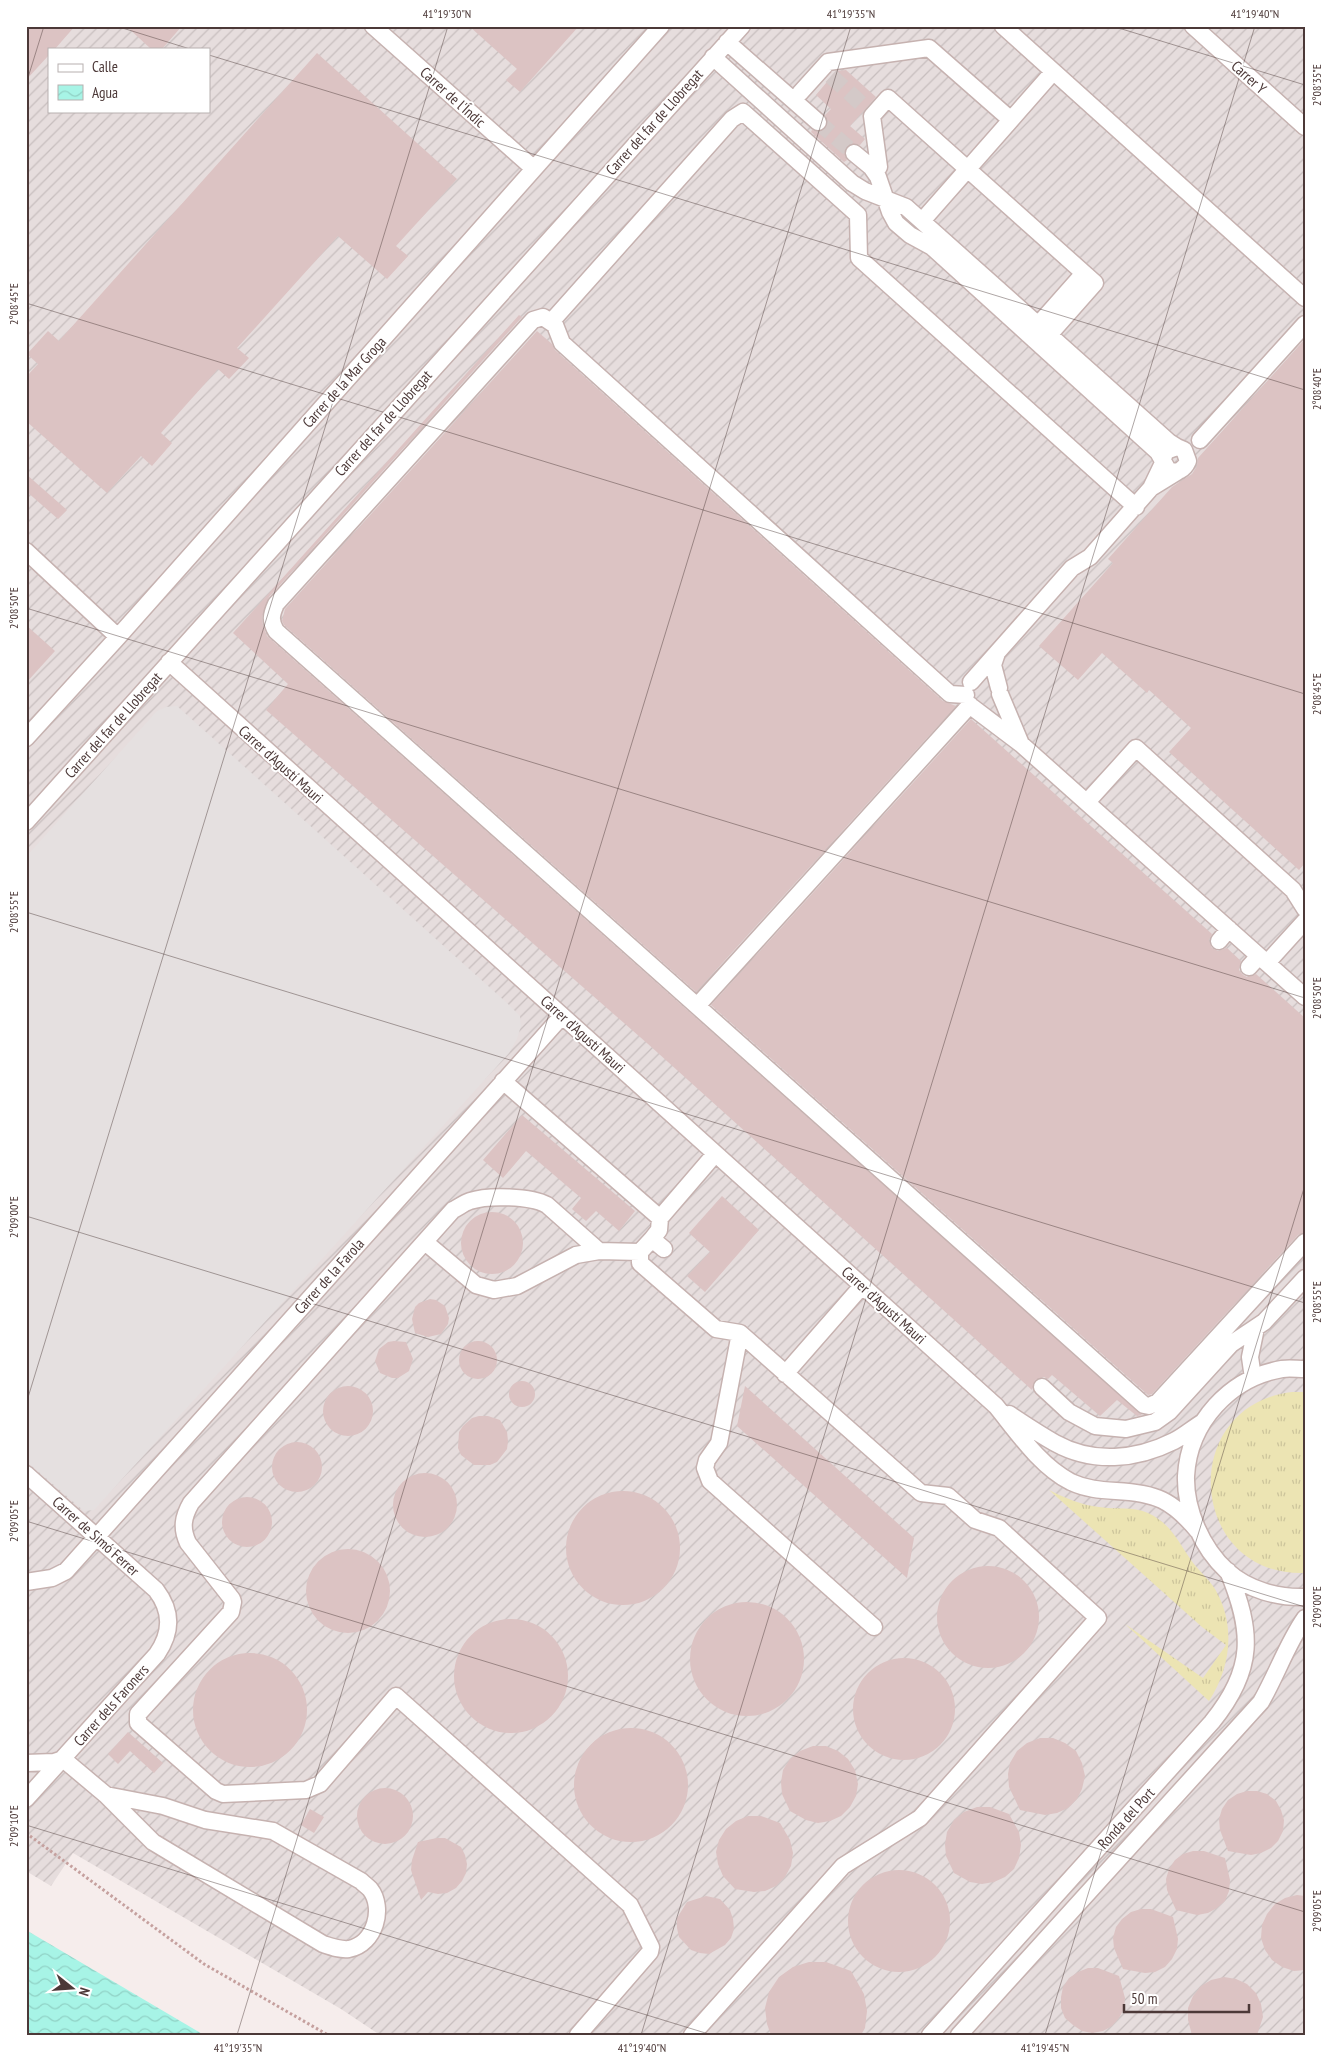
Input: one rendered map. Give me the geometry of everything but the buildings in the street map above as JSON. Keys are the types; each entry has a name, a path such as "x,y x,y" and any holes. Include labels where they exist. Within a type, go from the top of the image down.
{"street":[{"name":"Carrer de l'Índic","path":"373,26 533,168"},
{"name":"Carrer de la Mar Groga","path":"26,738 661,26"},
{"name":"Carrer del far de Llobregat","path":"26,822 742,26"},
{"path":"1002,26 1305,298"},
{"name":"Carrer Y","path":"1192,26 1305,127"},
{"path":"727,42 753,64 821,118 800,93 782,77 753,64"},
{"path":"800,93 827,72 828,62 929,48 1011,120"},
{"path":"713,58 852,183 865,191 884,193 906,207 1168,442 1175,458"},
{"path":"922,221 1053,72"},
{"path":"1044,330 1095,283 888,98 869,112 884,193 892,218 900,227 932,247 1175,458"},
{"path":"551,322 732,119 743,112 858,215 859,258 1136,507"},
{"path":"879,167 874,158 857,149 870,167 884,193"},
{"path":"1305,997 1224,935 1087,802 970,697 950,694 929,676 562,343 557,330 551,322 543,317 533,320 276,604 272,612 271,622 276,631 1144,1405 1149,1406 1158,1402 1305,1242"},
{"path":"697,1006 970,697 997,653 1072,568 1090,557 1136,507 1175,458 1200,440 1305,324"},
{"path":"26,551 118,637"},
{"path":"997,653 993,665 999,691 1021,744"},
{"name":"Carrer d'Agustí Mauri","path":"169,662 996,1406"},
{"path":"986,678 992,680 999,691 999,699 992,708 982,711 970,697 975,679 986,678"},
{"path":"1087,802 1136,748 1293,890 1305,909"},
{"path":"1258,962 1305,920"},
{"name":"Carrer de la Farola","path":"26,1582 59,1575 66,1571 562,1016"},
{"path":"503,1081 660,1218"},
{"path":"426,1242 476,1285 494,1290 517,1286 576,1254 599,1251 640,1252 658,1244 660,1218 715,1154"},
{"path":"578,2035 650,1952 651,1947 635,1912 630,1905 396,1696 320,1784 306,1790 223,1794 216,1791 138,1722 138,1714 233,1608 232,1598 188,1543 184,1533 186,1513 191,1503 453,1210 470,1201 479,1199 528,1198 538,1200 547,1205 599,1251"},
{"path":"640,1252 640,1263 716,1329 740,1333 921,1493 948,1496 975,1520 999,1528 1098,1618 920,1818 843,1866 692,2035"},
{"path":"1042,1387 1069,1412 1095,1426 1126,1428 1143,1425 1162,1418 1231,1344 1264,1322 1305,1278"},
{"path":"786,1374 862,1286"},
{"path":"1253,1378 1250,1357 1256,1328"},
{"path":"740,1333 719,1443 707,1460 706,1475 710,1481 874,1627"},
{"path":"1198,1531 1190,1510 1186,1477 1191,1447 1202,1422 1217,1402 1233,1389 1253,1378 1283,1369 1305,1359"},
{"path":"1283,1369 1305,1369"},
{"path":"996,1406 1056,1444 1091,1455 1114,1458 1152,1451 1176,1440 1202,1422"},
{"path":"996,1406 1036,1454 1070,1481 1097,1490 1150,1495 1176,1508 1198,1531 1228,1571 1252,1587 1268,1593 1292,1597 1305,1596"},
{"name":"Carrer de Simó Ferrer","path":"26,1474 148,1583 163,1599"},
{"name":"Ronda del Port","path":"930,2035 1206,1729 1232,1695 1243,1668 1246,1631 1239,1599 1228,1571"},
{"name":"Carrer dels Faroners","path":"26,1799 163,1646 167,1637 169,1619 163,1599"},
{"name":"Ronda del Port","path":"959,2035 1261,1702 1280,1667 1294,1634 1305,1618"},
{"path":"26,1763 54,1762 62,1759 106,1795 153,1842 323,1944 336,1949 360,1945 369,1936 375,1925 377,1912 375,1900 370,1889 361,1881 273,1831 205,1820 163,1806 106,1795"}],"path":[{"path":"26,1833 204,1964 328,2035"}],"shaded area":[{"path":"26,26 1305,26 1305,2035 380,2035 341,2009 73,1853 51,1886 26,1871"},
{"path":"177,706 507,1003 520,1016 521,1026 517,1039 509,1053 94,1510 84,1511 26,1461 26,857 157,711 166,707"}],"green space":[{"path":"1292,1392 1305,1392 1304,1573 1265,1567 1237,1548 1219,1521 1211,1489 1214,1456 1229,1427 1254,1404"},
{"path":"1049,1490 1086,1505 1130,1509 1148,1513 1156,1517 1173,1533 1194,1564 1215,1589 1226,1617 1228,1646 1226,1660 1222,1674 1209,1701 1125,1624 1203,1678 1226,1645 1202,1627"}],"water":[{"path":"26,1930 204,2035 26,2035"}],"tunnel":[{"path":"831,76 867,109"},
{"path":"818,122 854,153"}]}
